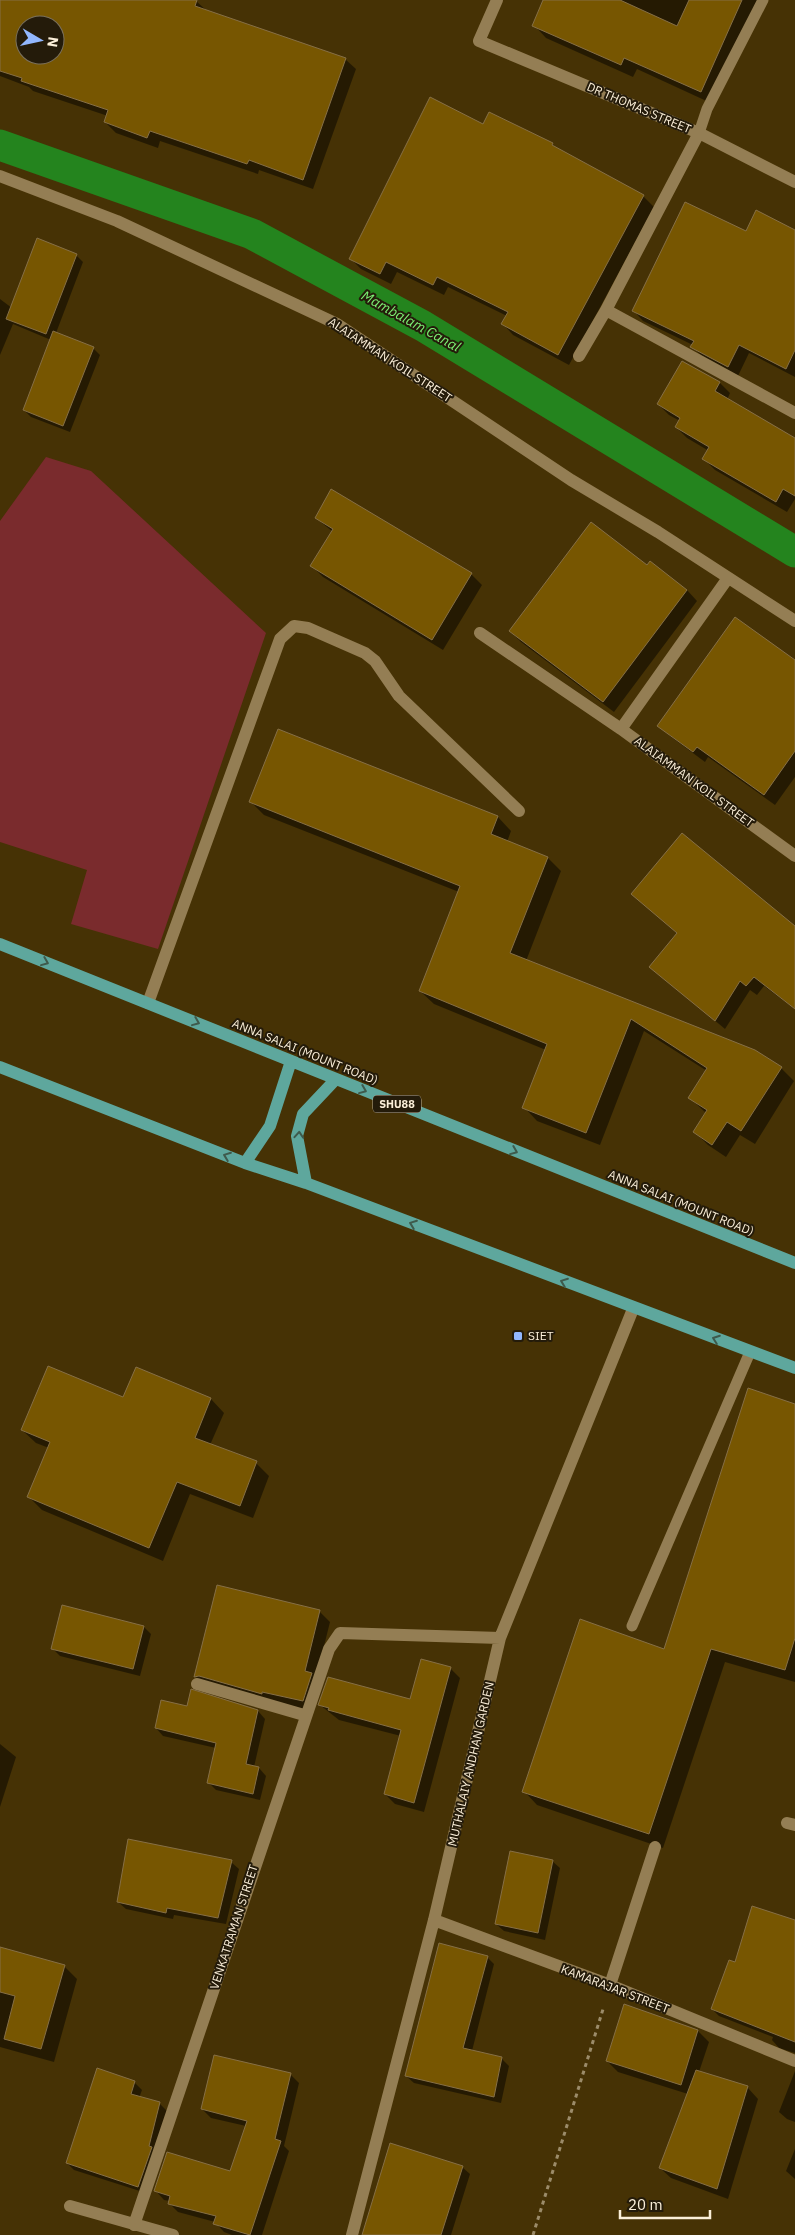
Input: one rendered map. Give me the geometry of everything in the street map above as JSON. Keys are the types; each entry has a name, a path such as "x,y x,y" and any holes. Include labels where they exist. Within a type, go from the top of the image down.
{"main road":[{"name":"ANNA SALAI (MOUNT ROAD)","path":"0,944 795,1263"},
{"path":"245,1163 270,1126 291,1060"},
{"path":"0,1067 245,1163 306,1183 634,1309 795,1368"},
{"path":"306,1183 297,1136 303,1114 336,1080"}],"street":[{"name":"DR THOMAS STREET","path":"497,0 479,41 699,133 795,182"},
{"path":"579,356 606,310 699,133"},
{"name":"ALAIAMMAN KOIL STREET","path":"0,176 117,221 337,324 571,480 658,532 795,621"},
{"path":"606,310 795,413"},
{"name":"ALAIAMMAN KOIL STREET","path":"728,578 621,729 795,856"},
{"path":"148,1003 280,639 294,626 308,628 365,653 375,661 399,696 519,811"},
{"path":"480,633 621,729"},
{"name":"MUTHALAIY ANDHAN GARDEN","path":"352,2235 434,1920 500,1638 634,1309"},
{"name":"VENKATRAMAN STREET","path":"134,2224 304,1715 328,1649 340,1633 500,1638"},
{"path":"197,1684 304,1715"},
{"path":"610,1986 654,1847"},
{"name":"KAMARAJAR STREET","path":"434,1920 610,1986 795,2061"},
{"path":"70,2206 166,2234"}],"lane":[{"path":"699,133 707,109 763,0"},
{"path":"632,1626 750,1352"}],"path":[{"path":"533,2235 610,1986"}],"shaded area":[{"path":"46,457 91,471 266,633 158,949 71,924 87,870 0,842 0,521"}],"building":[{"path":"0,0 197,0 195,6 346,58 303,180 249,160 247,164 150,131 147,138 104,122 108,110 21,81 22,78 0,71"},
{"path":"543,0 620,0 677,26 689,0 742,0 701,92 624,58 621,65 532,26"},
{"path":"430,97 483,124 489,112 553,143 552,145 644,195 558,355 501,324 508,312 437,277 433,285 386,262 380,274 349,259"},
{"path":"685,202 746,231 756,210 795,230 795,350 786,369 739,345 728,367 690,347 694,341 632,311"},
{"path":"37,238 77,254 46,334 6,319"},
{"path":"53,331 94,347 63,426 23,410"},
{"path":"682,361 720,382 715,391 795,438 795,496 783,489 776,502 702,459 709,447 675,427 680,418 657,404"},
{"path":"331,489 472,573 432,640 310,566 333,529 315,518"},
{"path":"591,522 647,565 650,561 687,590 603,702 509,631"},
{"path":"735,617 795,660 795,751 764,795 697,747 693,752 657,726"},
{"path":"278,729 498,816 491,834 548,857 510,953 755,1050 782,1067 741,1131 727,1122 712,1145 693,1132 707,1110 688,1098 707,1068 631,1019 586,1133 522,1108 547,1044 419,991 460,886 249,802"},
{"path":"682,833 795,926 795,1009 754,977 746,986 740,981 715,1021 649,967 677,933 631,894"},
{"path":"48,1366 123,1397 136,1367 211,1398 195,1438 257,1461 240,1506 177,1482 149,1548 27,1497 50,1442 21,1430"},
{"path":"748,1388 795,1404 795,1638 785,1670 711,1649 649,1834 522,1792 580,1619 664,1649"},
{"path":"217,1585 320,1610 305,1671 312,1673 303,1701 262,1692 262,1694 199,1676 194,1677"},
{"path":"62,1605 144,1626 133,1669 51,1649"},
{"path":"421,1659 451,1667 414,1803 384,1794 401,1730 328,1710 329,1708 318,1705 328,1677 410,1699"},
{"path":"191,1689 258,1710 246,1764 259,1767 253,1794 207,1783 216,1743 155,1728 161,1700 187,1706"},
{"path":"128,1839 232,1860 218,1918 167,1908 166,1913 117,1902"},
{"path":"510,1851 553,1860 538,1933 495,1924"},
{"path":"752,1906 795,1920 795,2042 711,2009 729,1960 735,1962"},
{"path":"439,1943 488,1956 463,2048 502,2057 494,2097 405,2076"},
{"path":"0,1947 65,1965 41,2049 4,2039 15,1996 0,1992"},
{"path":"624,2004 698,2030 681,2085 606,2061"},
{"path":"214,2055 291,2073 275,2139 281,2141 250,2235 213,2224 216,2216 168,2204 170,2196 154,2191 167,2152 230,2171 247,2121 201,2109"},
{"path":"97,2068 135,2081 131,2094 160,2102 149,2146 152,2147 138,2187 66,2163"},
{"path":"696,2070 748,2086 717,2189 659,2168"},
{"path":"390,2143 463,2166 441,2235 362,2235"}],"waterway":[{"name":"Mambalam Canal","path":"0,145 252,234 423,326 795,552"}],"place":[{"name":"SIET","path":"518,1336"}]}
